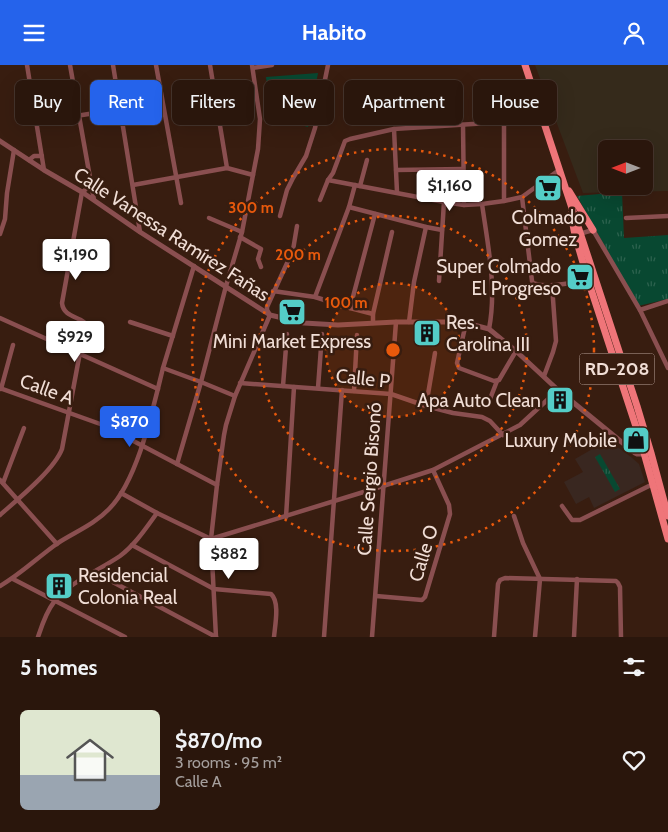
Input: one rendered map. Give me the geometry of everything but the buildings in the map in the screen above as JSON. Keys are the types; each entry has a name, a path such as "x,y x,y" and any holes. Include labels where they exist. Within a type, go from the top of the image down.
{"main road":[{"name":"RD-208","path":"525,65 530,80"},
{"name":"RD-208","path":"545,125 578,235 588,280 660,486 668,516"},
{"path":"563,182 593,231"},
{"name":"RD-208","path":"578,235 594,279 648,454 652,484 668,539"}],"street":[{"path":"27,65 30,80"},
{"path":"70,65 73,80"},
{"path":"113,65 116,80"},
{"path":"156,65 181,203"},
{"path":"210,65 227,168"},
{"path":"177,464 202,382 241,234 258,149 260,119 253,67 272,65"},
{"path":"280,216 287,190 306,156 315,128 328,65"},
{"path":"80,121 94,200"},
{"path":"320,200 345,141 394,129 473,124"},
{"path":"37,125 44,170"},
{"path":"124,125 140,232"},
{"path":"464,125 464,205"},
{"path":"504,125 504,201"},
{"path":"394,129 397,192"},
{"name":"Calle Vanessa Ramírez Fañas","path":"0,141 82,192 140,232 270,315 304,323 338,325 453,322 489,329 635,453 648,454"},
{"path":"0,235 5,219 14,150"},
{"path":"29,160 34,156 42,156"},
{"path":"315,297 367,159"},
{"path":"133,185 227,168 253,175"},
{"path":"396,170 464,169"},
{"path":"328,180 464,205 504,201 522,197 559,170"},
{"path":"0,515 47,471 60,455 62,449 70,413 84,322 62,309 62,303 82,192 91,186"},
{"path":"0,192 7,193"},
{"path":"522,197 532,281 536,285 552,285 588,280"},
{"path":"439,281 444,202"},
{"path":"482,204 492,274 489,329"},
{"path":"349,207 426,227 442,229"},
{"path":"350,308 375,214"},
{"path":"626,218 668,216"},
{"path":"209,218 241,234 261,249 258,259 261,267"},
{"path":"216,637 211,539 226,425 240,383 270,315 266,307 293,250 297,226"},
{"path":"409,322 414,282 426,227"},
{"path":"578,235 593,231 640,310 668,368"},
{"path":"373,323 373,314 392,232"},
{"path":"0,586 13,579 57,544 109,510 121,493 142,445 194,266"},
{"path":"544,376 556,341 552,285"},
{"path":"273,291 315,297 373,314"},
{"path":"640,310 668,301"},
{"path":"0,318 158,389"},
{"path":"130,322 173,336"},
{"name":"Calle Sergio Bisonó","path":"372,637 396,322"},
{"path":"466,323 457,366 497,381"},
{"path":"284,386 287,334"},
{"path":"318,388 322,334"},
{"path":"354,391 358,335"},
{"path":"1,389 13,345"},
{"path":"490,399 497,381 516,351"},
{"path":"426,406 435,353"},
{"path":"163,368 235,396"},
{"name":"Calle P","path":"240,383 391,394 426,406 482,417 490,421 503,435"},
{"path":"286,517 294,387"},
{"name":"Calle A","path":"1,389 103,425 217,485"},
{"path":"121,493 211,539 433,470 520,425 558,389"},
{"path":"324,637 342,390"},
{"path":"24,428 2,482 57,544"},
{"name":"Calle O","path":"376,596 422,600 425,597 450,514 449,505 433,470"},
{"path":"562,505 572,520 580,520 652,484 660,486 668,494"},
{"path":"38,637 49,610 55,601 73,585 120,556 132,545 158,513"},
{"path":"514,516 540,579 535,637"},
{"path":"132,545 214,589 271,594 275,597 276,603 274,637"},
{"path":"94,572 216,637"},
{"path":"494,637 498,585 500,580 505,578 616,581 618,583 621,606 621,637"},
{"path":"13,579 125,637"},
{"path":"574,637 577,579"}],"shaded area":[{"path":"535,65 668,65 668,191 653,191 653,140 598,140 598,193 583,193 557,124 557,80 541,80"},
{"path":"608,440 639,464 645,482 594,508 589,497 576,504 564,482 583,472 575,459"}],"green space":[{"path":"318,73 317,80 266,80 266,77"},
{"path":"622,195 624,238 668,235 668,299 638,306 577,196"},
{"path":"600,454 620,489 615,492 595,457"}],"place":[{"name":"Colmado Gomez","path":"548,188"},
{"name":"Super Colmado El Progreso","path":"580,277"},
{"name":"Mini Market Express","path":"292,312"},
{"name":"Res. Carolina III","path":"427,333"},
{"name":"Apa Auto Clean","path":"560,400"},
{"name":"Luxury Mobile","path":"636,440"},
{"name":"Residencial Colonia Real","path":"59,586"}]}
